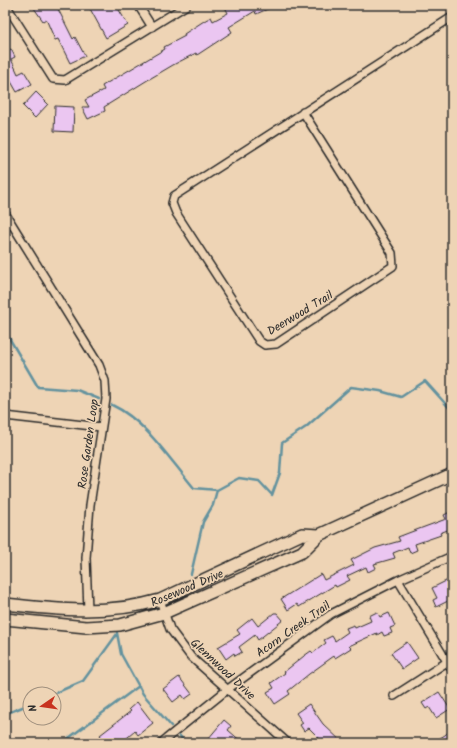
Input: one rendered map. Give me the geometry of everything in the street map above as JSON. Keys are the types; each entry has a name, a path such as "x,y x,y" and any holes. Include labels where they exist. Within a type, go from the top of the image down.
{"main road":[{"name":"Rosewood Drive","path":"5,619 86,627 120,625 164,613 302,552 319,535 452,474"},
{"name":"Rosewood Drive","path":"5,604 52,609 88,610 142,605 160,600 302,534 319,535"}],"street":[{"path":"6,5 53,79 65,80 187,5"},
{"path":"138,5 152,27"},
{"name":"Deerwood Trail","path":"303,112 392,254 393,266 276,344 265,345 255,335 176,213 172,203 174,196 303,112 452,17"},
{"name":"Rose Garden Loop","path":"5,213 99,365 105,381 106,399 90,505 87,551 88,610"},
{"path":"5,416 101,427"},
{"name":"Acorn Creek Trail","path":"161,743 228,689 331,614 398,580 452,556"},
{"path":"398,580 452,670"},
{"name":"Glennwood Drive","path":"160,600 170,629 191,657 288,743"},
{"path":"394,696 448,662"}],"building":[{"path":"38,5 56,5 73,39 75,37 85,56 70,63 58,39 55,40 46,19 43,21 34,8"},
{"path":"88,5 116,5 128,25 106,38"},
{"path":"229,5 277,5 256,14 255,11 229,27 232,32 197,55 196,53 173,65 104,107 105,111 88,119 82,107 89,107 85,100 104,90 102,86 165,49 164,47 185,36 184,34 204,21 211,17 213,21 228,13 225,7"},
{"path":"5,48 6,51 11,49 15,57 11,59 18,74 24,71 32,84 17,92 5,71"},
{"path":"36,92 48,104 35,118 23,106"},
{"path":"55,106 74,107 73,132 54,131"},
{"path":"452,511 452,534 450,529 440,533 441,535 415,544 417,550 410,553 408,547 393,553 395,558 374,564 376,568 368,572 366,567 347,576 350,580 336,587 335,585 299,607 297,604 288,610 281,599 321,574 324,580 354,565 351,560 375,548 400,541 398,537 446,519 444,515"},
{"path":"448,580 452,587 452,599 436,607 433,600 437,598 432,588"},
{"path":"377,612 380,617 389,613 395,626 390,628 392,633 384,636 382,632 377,635 377,633 349,646 351,648 335,658 334,656 309,674 288,691 290,694 275,704 267,692 274,688 271,683 304,656 311,651 313,653 326,643 324,640 332,636 335,641 348,632 346,628 354,625 355,628 371,621 369,616"},
{"path":"274,613 277,613 283,620 258,640 255,635 239,647 242,652 235,656 234,653 226,659 218,647 240,634 237,630 252,618 258,626"},
{"path":"407,642 418,658 402,669 391,653"},
{"path":"179,677 192,694 185,699 182,695 173,702 163,689"},
{"path":"439,692 450,709 436,718 429,707 426,709 422,703"},
{"path":"137,702 153,723 138,735 135,731 121,743 106,743 100,735 131,711 129,709"},
{"path":"309,704 323,724 343,743 316,743 320,739 309,728 304,731 300,725 303,723 296,713"},
{"path":"224,720 231,726 228,730 243,743 213,743 208,739"},
{"path":"452,729 452,743 432,743 445,735"}],"waterway":[{"path":"5,331 38,387 77,390 99,399"},
{"path":"191,574 203,522 213,505 217,490 239,478 259,481 272,495 280,473 282,443 306,427 351,387 380,391 401,397 425,381 452,411"},
{"path":"112,405 124,412 147,431 194,488 217,490"},
{"path":"117,633 121,654 143,694 171,726"},
{"path":"62,690 83,681 117,634"},
{"path":"62,743 139,686"},
{"path":"5,714 22,707"},
{"path":"180,736 185,743"}]}
